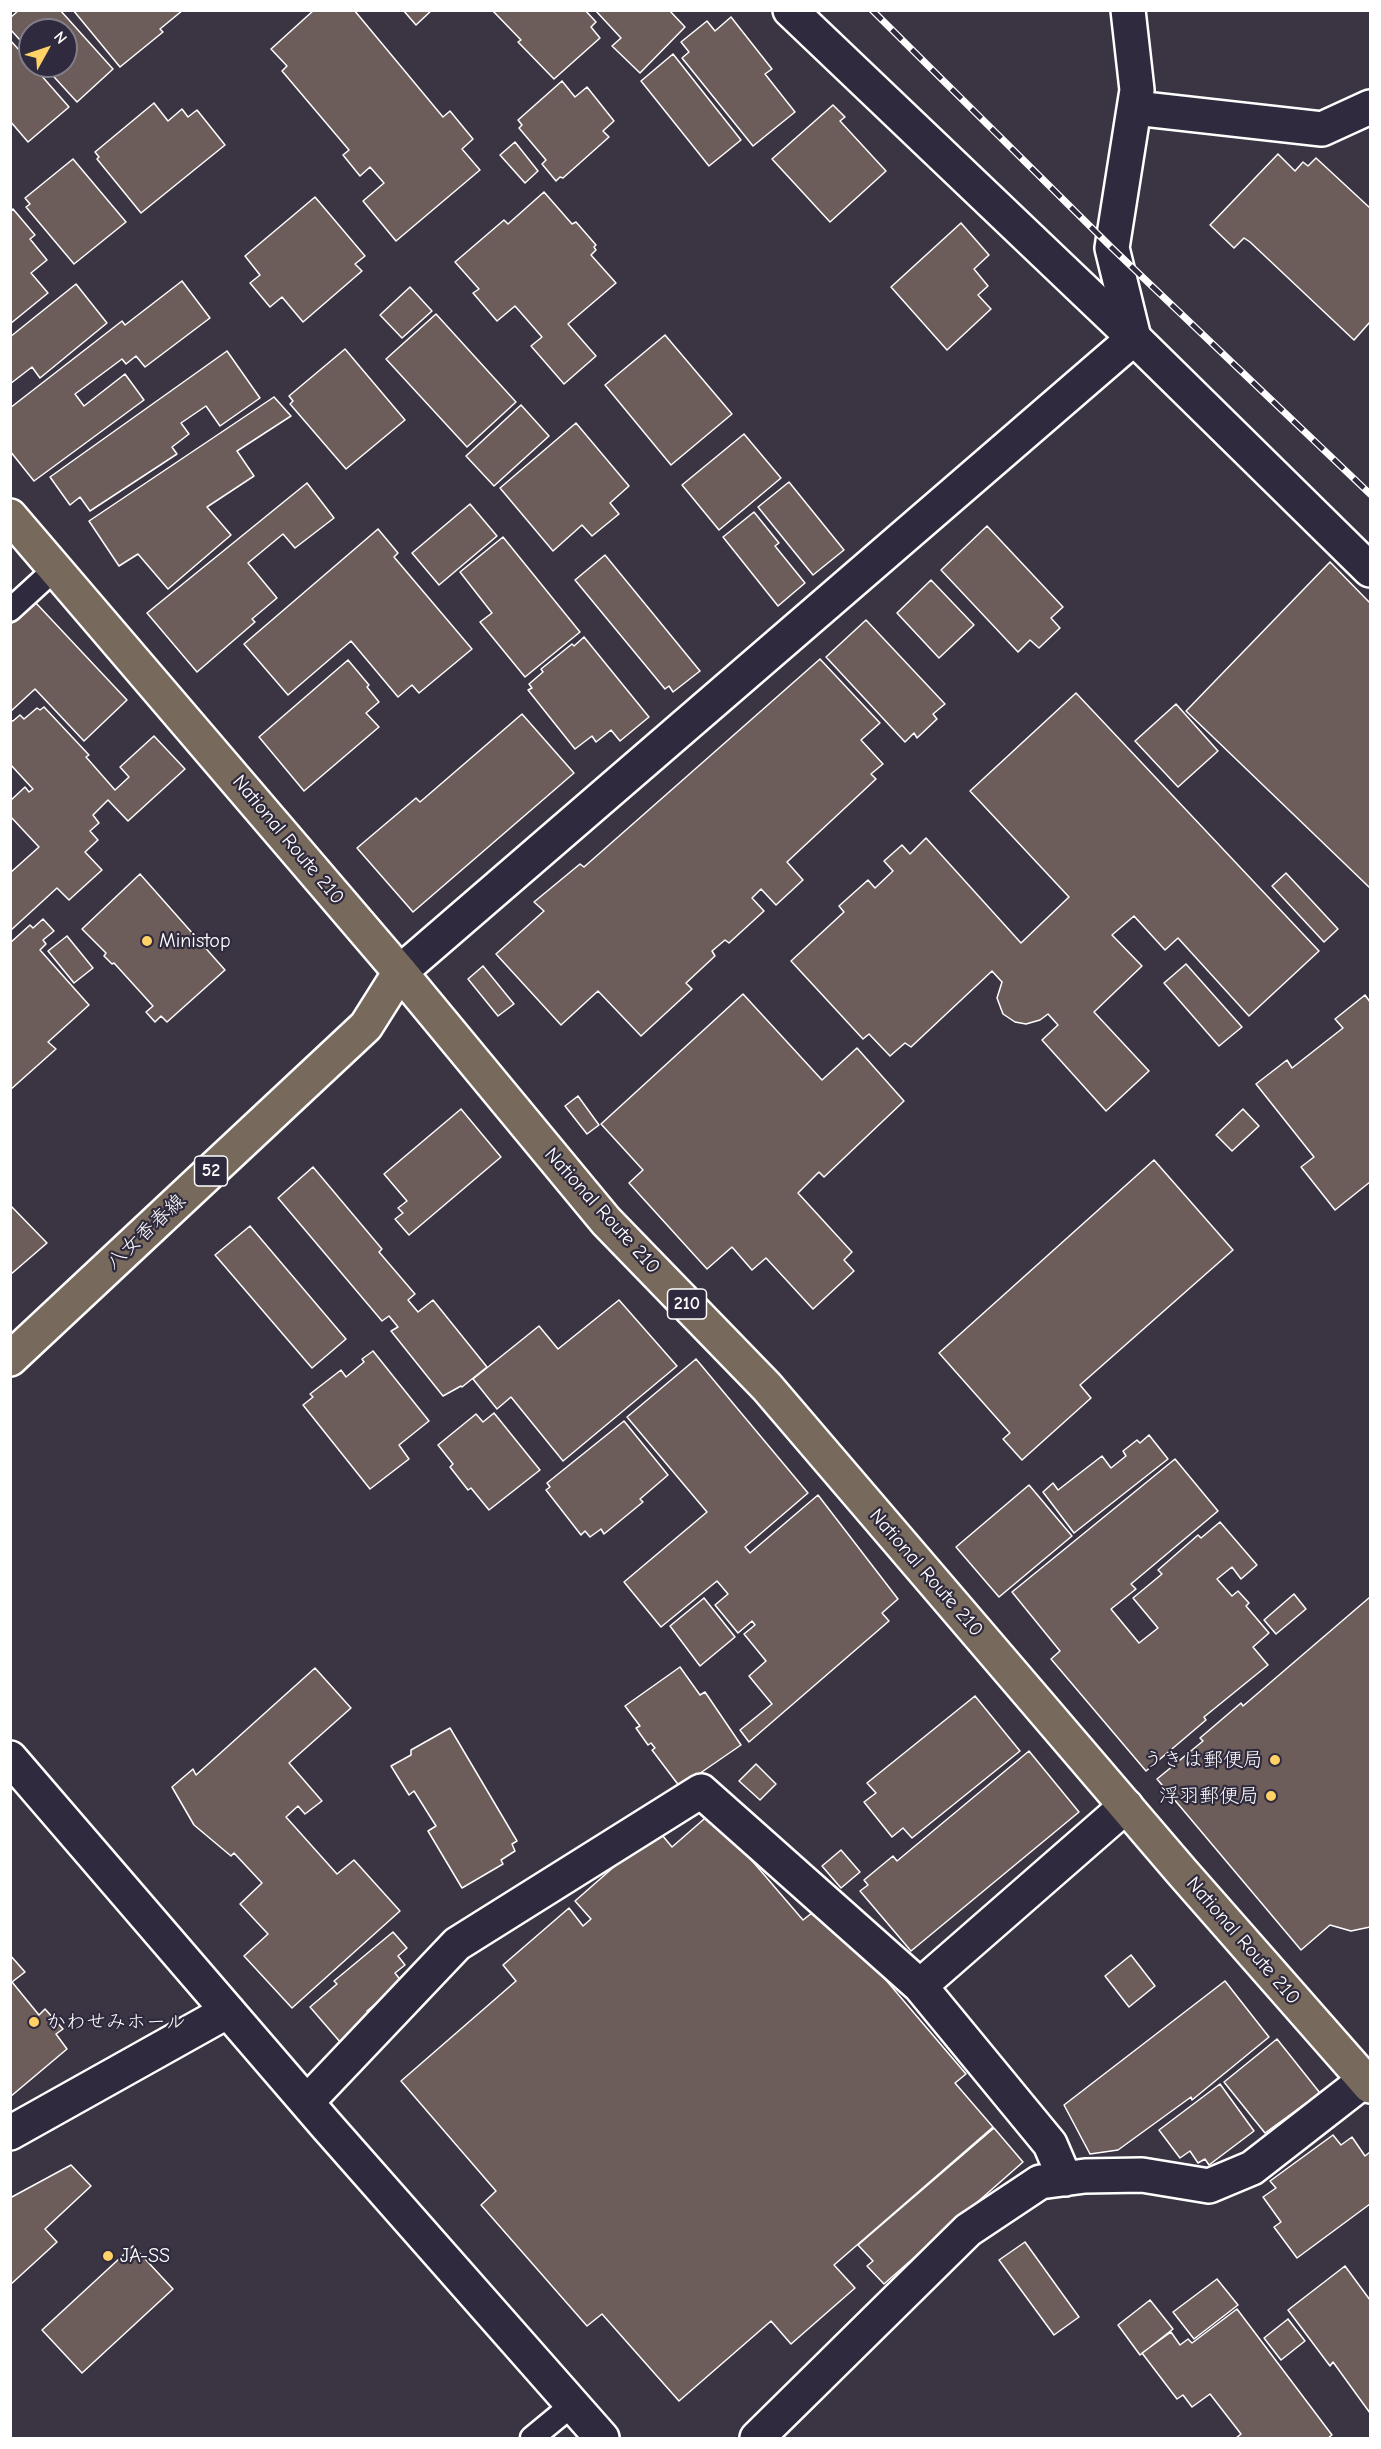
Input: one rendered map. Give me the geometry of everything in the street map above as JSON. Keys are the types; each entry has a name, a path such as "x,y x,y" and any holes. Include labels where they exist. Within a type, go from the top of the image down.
{"main road":[{"name":"National Route 210","path":"10,516 400,972 606,1221 766,1387 1126,1806 1368,2083"},
{"name":"八女香春線","path":"10,1359 366,1026 400,972"}],"street":[{"path":"790,10 1134,338 1371,570"},
{"path":"1128,10 1137,90 1112,248 1134,338"},
{"path":"1135,108 1322,129 1371,107"},
{"path":"400,972 1134,338"},
{"path":"10,1758 602,2439"},
{"path":"307,2102 457,1944 701,1791 920,1986 1050,2144 1065,2179"},
{"path":"920,1986 1126,1806"},
{"path":"10,2133 228,2011"},
{"path":"757,2439 968,2230 1040,2182 1085,2176 1142,2175 1209,2186 1252,2168 1368,2083"}],"lane":[{"path":"10,610 56,568"},
{"path":"532,2439 572,2405"}],"building":[{"path":"19,10 60,10 67,18 18,18 18,38 10,29 10,18"},
{"path":"73,10 183,10 160,29 163,32 120,67"},
{"path":"314,10 354,10 443,117 450,111 473,139 462,149 480,170 396,241 363,201 384,183 370,167 360,176 343,155 349,150 282,71 287,66 271,49"},
{"path":"403,10 432,10 416,25"},
{"path":"492,10 585,10 596,22 591,27 600,38 554,79 518,42 521,40"},
{"path":"595,10 669,10 685,27 640,73 612,46 621,38"},
{"path":"731,17 772,69 765,74 795,112 753,146 682,58 689,52 681,42 707,21 715,31"},
{"path":"78,30 113,69 77,102 55,78 78,78"},
{"path":"10,40 18,49 18,78 44,78 69,107 28,142 10,121"},
{"path":"673,54 741,140 709,166 641,81"},
{"path":"562,81 575,97 587,87 614,121 603,131 609,137 563,178 560,177 556,181 542,164 546,160 519,128 522,125 518,120"},
{"path":"154,103 168,121 182,109 188,117 197,110 225,145 141,213 97,159 99,157 95,152"},
{"path":"833,105 845,117 840,121 886,171 830,222 772,159"},
{"path":"515,142 538,171 525,183 500,155"},
{"path":"1278,154 1295,171 1303,162 1308,166 1316,158 1370,208 1370,322 1354,340 1250,242 1244,238 1234,248 1210,225"},
{"path":"73,159 126,222 74,264 26,207 30,204 25,198"},
{"path":"544,192 572,224 576,222 596,245 594,247 596,250 591,255 616,283 568,324 596,356 564,384 531,346 542,337 515,306 497,321 473,293 479,289 455,262 504,220 508,224"},
{"path":"315,197 365,256 355,264 362,271 303,322 282,297 270,307 250,283 260,275 245,256"},
{"path":"13,209 35,235 30,239 47,260 31,273 48,293 10,324 10,212"},
{"path":"961,223 989,255 974,269 988,286 978,295 991,309 947,350 891,287"},
{"path":"182,281 210,318 145,367 136,356 126,364 122,359 75,394 84,406 125,374 144,400 34,481 10,451 10,408 122,321 125,325"},
{"path":"76,284 107,323 40,378 32,367 10,384 10,337"},
{"path":"410,287 432,311 402,338 380,315"},
{"path":"436,314 516,402 467,447 386,359"},
{"path":"665,335 732,414 671,465 605,385"},
{"path":"345,349 405,420 346,469 290,404 293,401 289,396"},
{"path":"227,351 260,398 220,426 206,406 181,423 189,434 172,447 177,454 90,511 80,497 70,505 50,477"},
{"path":"274,397 291,416 237,451 254,476 207,507 231,535 168,589 138,554 119,566 89,521"},
{"path":"521,405 549,436 494,486 466,456"},
{"path":"576,423 629,486 610,503 619,514 592,536 582,525 553,551 500,488"},
{"path":"744,434 781,478 719,530 682,485"},
{"path":"789,482 844,550 813,575 758,507"},
{"path":"307,483 334,518 295,548 283,534 248,563 277,598 252,619 255,622 197,672 147,613"},
{"path":"470,504 497,536 439,585 412,553"},
{"path":"754,512 779,543 775,546 805,583 778,606 723,537"},
{"path":"987,526 1063,607 1051,618 1060,628 1039,648 1030,640 1018,652 941,570"},
{"path":"378,529 398,553 394,557 472,649 419,693 412,685 398,697 351,641 288,695 244,644"},
{"path":"503,537 580,632 525,677 480,622 492,613 460,572"},
{"path":"605,555 700,671 673,692 669,686 665,689 575,580"},
{"path":"1330,562 1370,603 1370,888 1186,711"},
{"path":"931,580 974,625 939,658 897,613"},
{"path":"35,602 127,700 84,741 35,689 10,712 10,625"},
{"path":"866,620 945,704 933,714 937,719 917,738 914,733 905,742 826,657"},
{"path":"584,637 649,717 620,741 611,730 596,742 592,736 575,749 528,690 532,688 529,684 543,672 541,669"},
{"path":"820,659 880,723 861,740 883,764 871,774 876,779 787,862 803,880 776,905 761,889 752,898 764,911 729,943 725,940 712,951 715,956 686,983 692,989 641,1036 598,991 561,1025 496,954 544,911 534,902 580,864 584,867"},
{"path":"348,660 369,685 367,687 379,702 366,713 379,727 304,791 259,737"},
{"path":"1076,693 1319,951 1249,1016 1178,938 1165,950 1134,916 1112,935 1142,966 1094,1012 1149,1071 1106,1111 1042,1040 1058,1025 1048,1014 1040,1020 1026,1024 1015,1022 1003,1014 997,998 1002,982 992,971 911,1047 905,1043 890,1056 869,1034 863,1039 791,961 844,912 839,906 868,880 875,888 893,871 884,861 902,845 910,854 926,838 1021,943 1069,897 970,791"},
{"path":"1176,704 1218,751 1178,787 1135,741"},
{"path":"44,707 89,755 86,757 115,790 129,777 120,767 154,736 185,769 128,821 108,800 93,815 99,823 90,831 98,840 85,852 102,870 69,900 57,888 10,931 10,873 39,847 10,816 10,801 25,787 29,792 33,789 10,764 10,720 13,721 20,715 24,719 37,708 40,710"},
{"path":"522,714 574,773 413,912 357,848 416,798 420,802"},
{"path":"1286,873 1338,929 1324,942 1272,886"},
{"name":"Ministop","path":"140,874 225,970 167,1022 161,1016 155,1022 146,1012 153,1006 114,963 112,964 104,956 106,953 82,929"},
{"path":"43,919 54,931 43,940 46,944 40,950 89,1005 48,1042 56,1049 10,1090 10,943 30,925 33,928"},
{"path":"67,936 93,968 74,983 48,951"},
{"path":"1186,964 1242,1027 1219,1046 1164,983"},
{"path":"483,966 514,1004 498,1016 468,979"},
{"path":"743,994 822,1080 857,1048 904,1101 824,1177 819,1172 798,1193 852,1252 844,1260 854,1271 813,1309 766,1258 752,1270 732,1247 707,1269 629,1183 643,1170 601,1124"},
{"path":"1365,995 1370,1002 1370,1182 1335,1210 1301,1167 1314,1157 1256,1084 1287,1060 1292,1068 1343,1028 1335,1019"},
{"path":"578,1096 599,1125 587,1134 565,1106"},
{"path":"461,1109 501,1157 409,1235 395,1219 403,1213 398,1208 407,1201 384,1174"},
{"path":"1243,1109 1259,1126 1232,1151 1216,1135"},
{"path":"1154,1160 1233,1250 1080,1385 1091,1398 1022,1460 1003,1439 1010,1433 939,1353"},
{"path":"313,1167 382,1249 379,1252 415,1294 408,1300 418,1312 433,1300 487,1367 462,1387 443,1396 391,1331 398,1327 389,1316 382,1321 278,1198"},
{"path":"10,1205 47,1243 10,1275"},
{"path":"250,1226 346,1339 312,1368 215,1255"},
{"path":"619,1300 677,1366 563,1461 511,1397 497,1409 473,1379 539,1326 558,1349"},
{"path":"373,1351 429,1421 399,1445 409,1459 370,1489 303,1405 313,1397 310,1394 341,1370 346,1377 364,1362 362,1359"},
{"path":"696,1359 808,1493 745,1547 750,1553 818,1495 898,1599 882,1613 889,1621 749,1742 740,1730 772,1704 749,1676 766,1661 744,1634 755,1625 752,1621 738,1633 715,1605 728,1594 717,1581 661,1627 624,1582 707,1512 627,1417"},
{"path":"494,1413 540,1470 489,1510 471,1488 468,1490 450,1467 453,1464 438,1445 476,1414 483,1422"},
{"path":"624,1421 668,1475 640,1499 643,1502 604,1534 601,1529 590,1537 585,1531 581,1535 546,1490 550,1487 547,1483"},
{"path":"1149,1435 1168,1459 1074,1533 1043,1492 1053,1483 1058,1490 1102,1456 1111,1468 1126,1456 1123,1451 1137,1440 1140,1443"},
{"path":"1175,1459 1218,1511 1131,1584 1136,1589 1111,1609 1139,1643 1158,1628 1133,1598 1162,1574 1158,1570 1198,1535 1201,1538 1220,1522 1257,1565 1241,1579 1232,1567 1217,1579 1232,1596 1238,1591 1249,1603 1246,1606 1269,1633 1253,1647 1268,1665 1204,1717 1206,1720 1146,1771 1051,1659 1060,1651 1012,1592"},
{"path":"1029,1485 1072,1536 999,1597 956,1547"},
{"path":"1294,1594 1306,1609 1276,1634 1264,1620"},
{"name":"うきは郵便局","path":"1370,1597 1370,1927 1351,1931 1330,1925 1301,1950 1157,1779 1203,1741 1200,1738 1241,1703 1243,1706"},
{"path":"704,1598 735,1637 700,1666 670,1626"},
{"path":"680,1667 700,1695 705,1692 741,1745 680,1787 652,1750 655,1748 651,1743 648,1745 636,1728 640,1726 625,1706"},
{"path":"315,1668 351,1708 289,1763 322,1801 305,1814 298,1806 286,1817 337,1874 354,1860 400,1911 292,2008 244,1956 268,1934 240,1904 262,1883 234,1853 231,1856 194,1825 172,1787 193,1769 196,1775"},
{"path":"975,1696 1020,1751 912,1838 903,1828 892,1837 864,1802 876,1793 867,1783"},
{"path":"450,1728 517,1841 512,1844 515,1851 501,1860 503,1864 462,1888 428,1831 436,1826 414,1791 409,1795 391,1766 411,1755 411,1750"},
{"path":"1029,1751 1079,1812 911,1951 860,1891 868,1885 864,1880 893,1856 897,1861"},
{"path":"756,1764 776,1784 760,1800 739,1781"},
{"path":"711,1813 803,1920 822,1905 966,2074 955,2083 993,2127 834,2265 855,2288 791,2344 771,2321 679,2401 602,2314 587,2326 481,2205 496,2191 401,2081 516,1981 503,1965 569,1908 583,1926 591,1919 575,1901 657,1829 672,1847"},
{"path":"841,1850 860,1872 841,1888 822,1866"},
{"path":"393,1932 407,1948 398,1956 405,1965 395,1973 402,1982 367,2011 373,2018 341,2043 310,2007 337,1984 334,1981"},
{"name":"かわせみホール","path":"10,1955 25,1972 12,1982 39,2015 45,2009 63,2029 56,2034 67,2049 10,2097"},
{"path":"1131,1955 1155,1986 1129,2007 1105,1976"},
{"path":"1225,1981 1269,2037 1192,2100 1191,2097 1118,2150 1090,2154 1064,2105"},
{"path":"1277,2039 1320,2093 1265,2133 1224,2082"},
{"path":"1220,2084 1254,2131 1209,2165 1205,2159 1198,2163 1190,2151 1180,2158 1159,2130"},
{"path":"994,2128 1023,2162 884,2284 867,2266 873,2261 858,2245"},
{"path":"1333,2135 1341,2145 1352,2137 1365,2156 1370,2152 1370,2204 1297,2258 1274,2227 1281,2222 1263,2197 1276,2188 1270,2181"},
{"path":"71,2165 91,2186 45,2229 57,2242 10,2285 10,2198"},
{"path":"1025,2242 1079,2317 1054,2335 999,2260"},
{"path":"133,2246 173,2289 82,2373 42,2330"},
{"path":"1345,2266 1370,2300 1370,2413 1333,2362 1330,2366 1288,2310"},
{"path":"1217,2279 1238,2305 1194,2339 1173,2312"},
{"path":"1150,2300 1173,2329 1140,2355 1118,2325"},
{"path":"1237,2309 1332,2435 1328,2438 1236,2438 1241,2434 1210,2394 1192,2407 1183,2395 1177,2399 1142,2353 1171,2332 1180,2345 1188,2339 1192,2343"},
{"path":"1288,2319 1305,2341 1281,2360 1264,2338"}],"railway":[{"path":"872,10 1112,248 1370,494"}],"place":[{"name":"Ministop","path":"147,941"},
{"name":"うきは郵便局","path":"1275,1760"},
{"name":"浮羽郵便局","path":"1271,1796"},
{"name":"かわせみホール","path":"34,2022"},
{"name":"JA-SS","path":"108,2256"}]}
